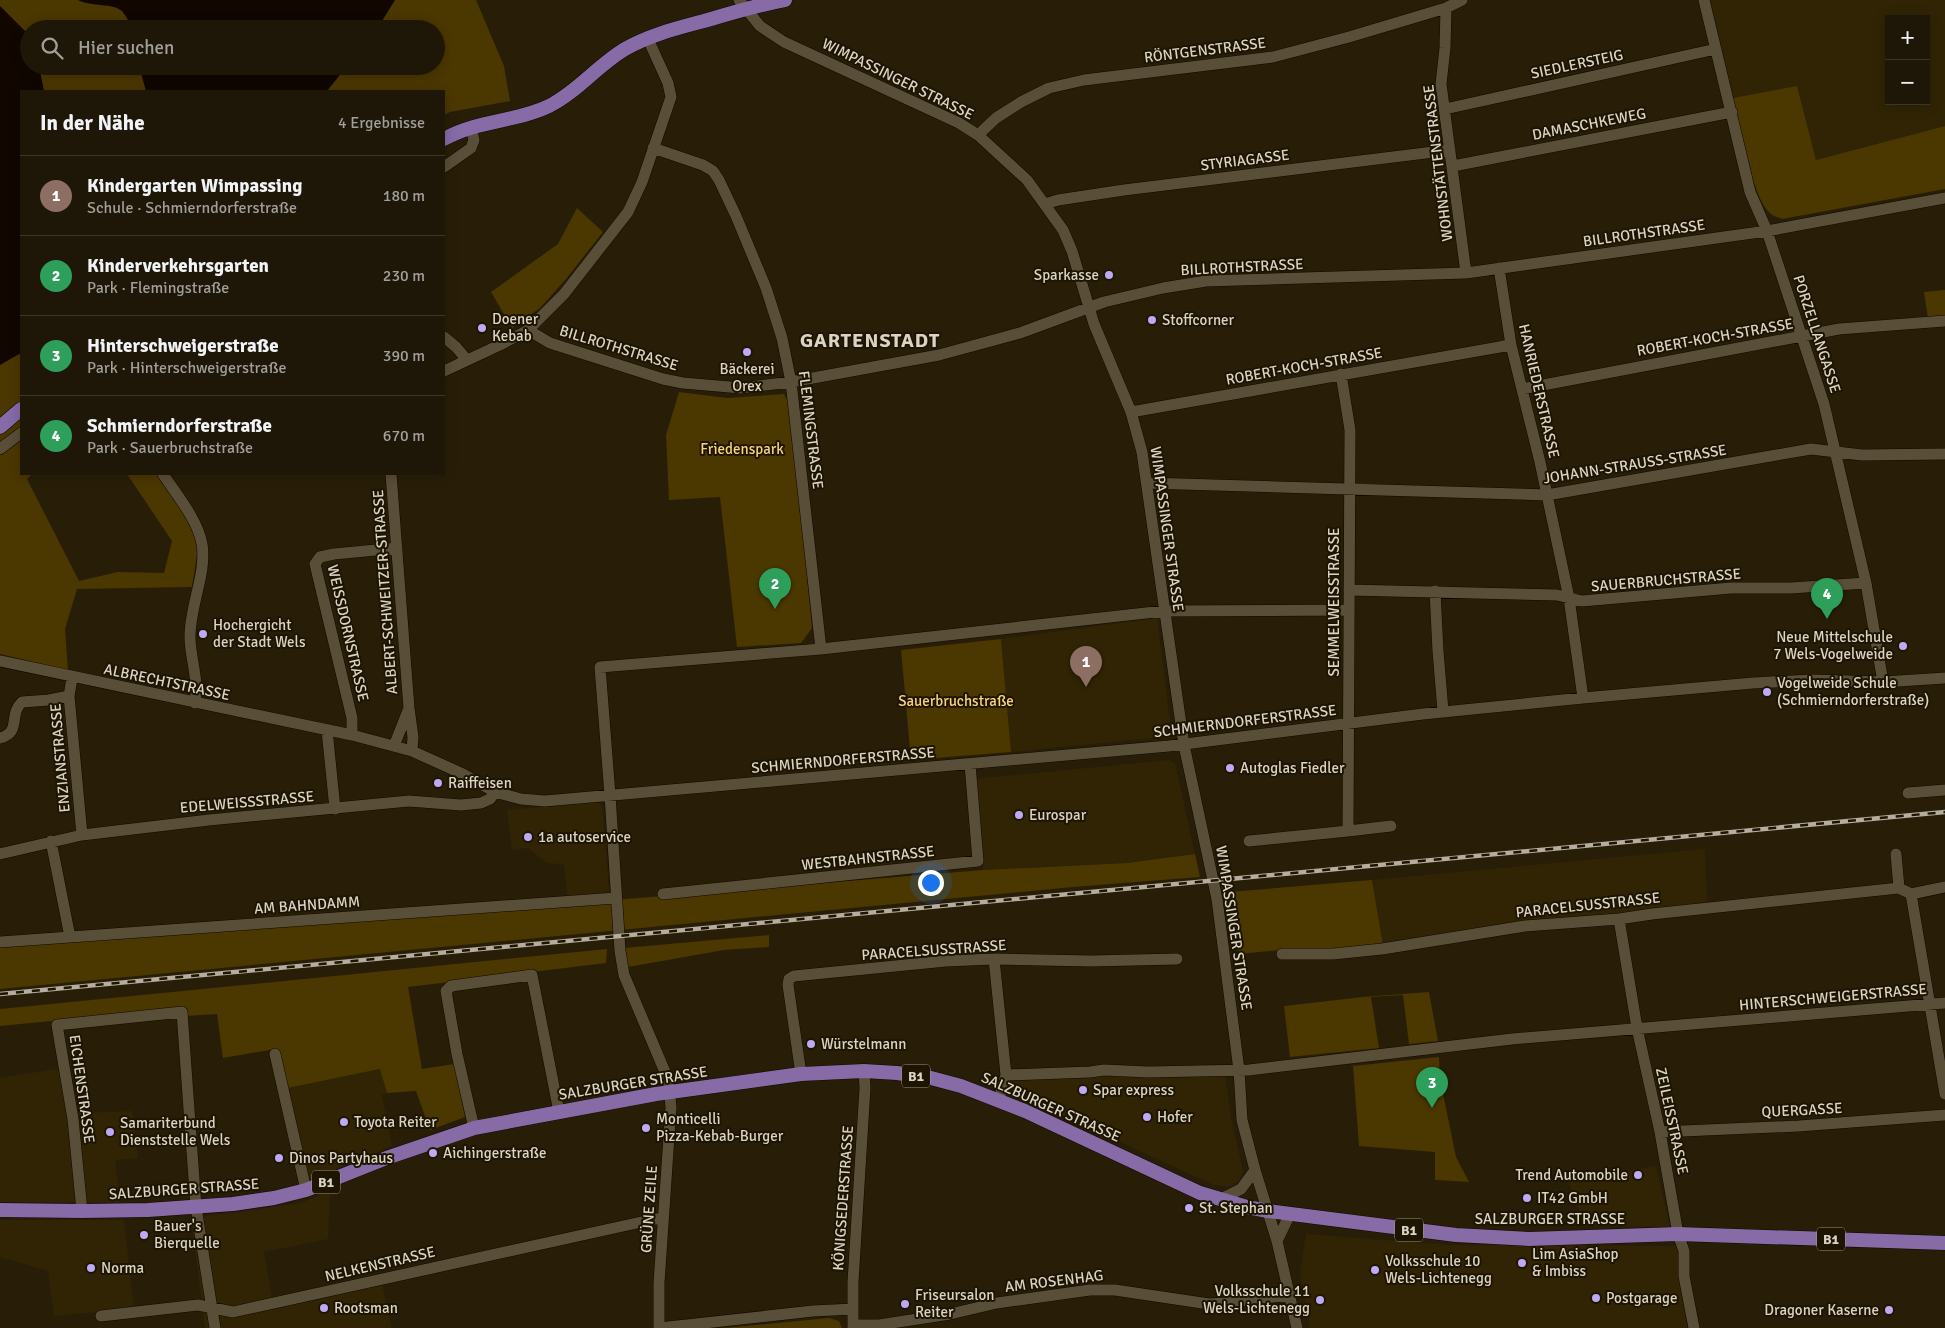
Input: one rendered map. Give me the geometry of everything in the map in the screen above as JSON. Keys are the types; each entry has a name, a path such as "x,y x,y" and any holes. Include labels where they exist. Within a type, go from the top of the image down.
{"main road":[{"path":"445,138 471,127 524,115 549,105 625,49 648,39 742,4 785,0"},
{"path":"0,427 20,410"},
{"name":"SALZBURGER STRASSE","path":"0,1210 82,1211 196,1207 274,1198 306,1190 389,1157 474,1128 670,1093 801,1074 864,1071 931,1078 999,1099 1200,1193 1268,1211 1456,1236 1528,1239 1678,1234 1945,1243"}],"street":[{"path":"1446,8 1462,0"},
{"name":"PORZELLANGASSE","path":"1704,0 1750,192 1767,231 1824,404 1866,584 1883,682"},
{"name":"WIMPASSINGER STRASSE","path":"742,4 760,26 784,42 959,123 978,135 1027,180 1063,230 1072,251 1094,324 1131,412 1142,452 1184,745 1217,899 1239,1070 1242,1120 1277,1241 1297,1328"},
{"name":"WOHNSTÄTTENSTRASSE","path":"1446,8 1445,48 1441,84 1466,273"},
{"name":"RÖNTGENSTRASSE","path":"978,135 996,118 1021,102 1049,88 1084,80 1273,57 1446,8"},
{"path":"445,371 528,330 564,294 628,212 642,182 671,97 668,83 648,39"},
{"name":"SIEDLERSTEIG","path":"1445,108 1716,49"},
{"name":"DAMASCHKEWEG","path":"1452,166 1732,112"},
{"path":"445,166 472,148 474,140 471,127"},
{"name":"FLEMINGSTRASSE","path":"654,148 703,165 713,171 719,180 766,288 782,338 791,382 821,649"},
{"name":"STYRIAGASSE","path":"1045,204 1058,200 1124,190 1450,150"},
{"name":"BILLROTHSTRASSE","path":"528,330 550,343 670,381 741,388 791,382 939,355 993,342 1104,302 1163,288 1206,281 1466,273 1767,231 1945,198"},
{"name":"HANRIEDERSTRASSE","path":"1499,268 1511,345 1547,495 1569,598 1583,698"},
{"name":"ROBERT-KOCH-STRASSE","path":"1522,389 1839,328 1945,321"},
{"path":"445,338 467,360"},
{"name":"ROBERT-KOCH-STRASSE","path":"1131,412 1511,345"},
{"name":"SEMMELWEISSTRASSE","path":"1341,374 1350,430 1348,831"},
{"path":"0,449 20,434"},
{"name":"JOHANN-STRAUSS-STRASSE","path":"1148,484 1547,495 1811,449 1862,455 1945,454"},
{"path":"164,475 191,516 202,544 201,567 191,618 190,640 197,690 195,703"},
{"name":"ALBERT-SCHWEITZER-STRASSE","path":"391,475 408,708 413,737 412,751"},
{"name":"WEISSDORNSTRASSE","path":"352,735 352,718 315,564 320,557 334,554 397,548"},
{"name":"SAUERBRUCHSTRASSE","path":"1349,590 1557,595 1582,602 1731,588 1791,588 1866,584"},
{"path":"1435,591 1444,711"},
{"path":"670,1093 668,1079 624,975 620,950 600,667 821,649 1164,611 1349,610"},
{"name":"ALBRECHTSTRASSE","path":"0,661 72,678 352,735 394,746 412,751 440,763 495,792 521,799 545,801 610,795"},
{"name":"ENZIANSTRASSE","path":"72,678 69,696 82,835"},
{"name":"SCHMIERNDORFERSTRASSE","path":"610,795 1184,745 1444,711 1583,698 1768,682 1812,680 1883,682 1945,678"},
{"path":"0,738 6,736 12,730 15,712 22,702 69,696"},
{"name":"ALBERT-SCHWEITZER-STRASSE","path":"394,746 408,708"},
{"path":"327,730 335,809"},
{"name":"WESTBAHNSTRASSE","path":"663,894 978,862 970,764"},
{"path":"1908,793 1945,790"},
{"name":"EDELWEISSSTRASSE","path":"0,854 82,835 209,820 409,801 461,805 481,803 490,799 495,792"},
{"path":"1249,841 1392,826"},
{"path":"50,841 70,937"},
{"path":"1896,854 1899,888 1911,894 1945,887"},
{"name":"PARACELSUSSTRASSE","path":"1282,954 1333,954 1382,949 1525,926 1619,919 1899,888"},
{"path":"1911,894 1945,1094"},
{"name":"AM BAHNDAMM","path":"0,942 616,898"},
{"name":"ZEILEISSTRASSE","path":"1619,919 1637,1028 1660,1132 1678,1234 1684,1250 1684,1276 1694,1328"},
{"path":"994,959 1006,1075 999,1099"},
{"name":"PARACELSUSSTRASSE","path":"801,1074 788,985 789,979 794,976 946,961 994,959 1091,961 1178,959"},
{"path":"474,1128 457,1054 446,991 451,986 532,975 558,1112"},
{"name":"HINTERSCHWEIGERSTRASSE","path":"1006,1075 1104,1070 1148,1072 1239,1070 1309,1064 1512,1039 1945,1003"},
{"name":"EICHENSTRASSE","path":"82,1211 72,1119 57,1025 182,1012 196,1207"},
{"path":"275,1054 306,1190"},
{"name":"KÖNIGSEDERSTRASSE","path":"853,1326 853,1282 865,1088 864,1071"},
{"name":"GRÜNE ZEILE","path":"659,1328 659,1283 671,1121 670,1093"},
{"name":"QUERGASSE","path":"1660,1132 1799,1126 1945,1116"},
{"path":"1221,1199 1241,1189 1255,1170"},
{"path":"196,1207 215,1328"},
{"path":"1277,1241 1290,1214"},
{"name":"NELKENSTRASSE","path":"101,1316 198,1305 233,1312 646,1221 663,1219"},
{"name":"AM ROSENHAG","path":"853,1326 934,1317 997,1303 1090,1290 1115,1290 1208,1304 1226,1304 1290,1295"},
{"path":"659,1328 853,1309"}],"shaded area":[{"path":"78,0 395,0 383,20 127,20 122,11 118,9"},
{"path":"1709,0 1945,0 1945,126 1816,160 1797,87 1733,98"},
{"path":"0,6 20,26 20,75 41,75 44,90 20,90 20,354 0,365"},
{"path":"142,75 340,75 328,90 146,90"},
{"path":"1157,618 1172,736 1011,752 1001,639"},
{"path":"1168,760 1175,763 1195,854 1127,863 983,870 974,779"},
{"path":"597,802 602,806 610,900 568,903 564,865 546,862 528,848 512,850 507,810"},
{"path":"1705,849 1707,902 1624,915 1383,945 1372,880"},
{"path":"57,1069 80,1113 132,1111 138,1158 115,1160 120,1202 0,1202 0,1078"},
{"path":"381,1069 387,1093 382,1095 392,1146 312,1179 300,1181 283,1089"},
{"path":"1009,1073 1225,1076 1232,1122 1243,1171 1239,1181 1229,1187 1214,1185 1009,1091"},
{"path":"1656,1166 1670,1227 1585,1226 1568,1181"},
{"path":"330,1191 328,1239 264,1252 272,1297 382,1284 392,1328 205,1328 191,1217 300,1203"},
{"path":"0,1220 124,1220 134,1309 54,1316 48,1271 0,1257"},
{"path":"1306,1234 1450,1245 1677,1246 1683,1303 1688,1328 1310,1328 1300,1272"}],"green space":[{"path":"0,0 476,0 504,66 510,101 445,114 445,90 20,90 20,475 31,475 27,479 79,581 118,572 164,573 172,541 128,475 159,475 190,521 198,549 192,587 77,589 65,629 68,670 0,654"},
{"path":"1797,86 1816,160 1945,126 1945,189 1782,219 1772,215 1763,204 1757,191 1733,98"},
{"path":"577,208 603,232 566,279 540,308 512,328 491,292 558,244"},
{"path":"1945,290 1945,317 1928,318 1924,292"},
{"name":"Friedenspark","path":"679,392 727,398 784,394 789,403 812,628 801,643 737,647 720,497 669,500 666,435"},
{"name":"Sauerbruchstraße","path":"1001,639 1011,752 911,760 901,650"},
{"path":"1195,854 1200,877 1073,887 0,989 0,945 626,899 983,870 1127,863"},
{"path":"1372,880 1383,945 1332,951 1290,949 1239,954 1229,892"},
{"path":"769,935 769,947 724,950 628,967 624,948"},
{"path":"607,949 606,963 408,987 422,1069 454,1064 465,1117 430,1130 416,1091 387,1093 380,1069 283,1089 275,1049 223,1058 217,1014 185,1016 184,1008 0,1026 0,1009"},
{"path":"1429,992 1438,1041 1409,1044 1403,995 1371,997 1379,1048 1290,1057 1284,1006 1363,997"},
{"path":"1439,1057 1440,1079 1456,1157 1469,1182 1435,1180 1435,1152 1359,1146 1353,1066"},
{"path":"829,1318 839,1321 842,1328 724,1328"}],"railway":[{"path":"0,994 1945,812"}],"place":[{"name":"Sparkasse","path":"1109,275"},
{"name":"Stoffcorner","path":"1152,320"},
{"name":"Doener Kebab","path":"482,328"},
{"name":"Bäckerei Orex","path":"747,352"},
{"name":"Kinderverkehrsgarten","path":"775,609"},
{"name":"Schmierndorferstraße","path":"1827,619"},
{"name":"Hochergicht der Stadt Wels","path":"203,634"},
{"name":"Neue Mittelschule 7 Wels-Vogelweide","path":"1903,646"},
{"name":"Kindergarten Wimpassing","path":"1086,687"},
{"name":"Vogelweide Schule (Schmierndorferstraße)","path":"1767,692"},
{"name":"Autoglas Fiedler","path":"1230,768"},
{"name":"Raiffeisen","path":"438,783"},
{"name":"Eurospar","path":"1019,815"},
{"name":"1a autoservice","path":"528,837"},
{"name":"Würstelmann","path":"811,1044"},
{"name":"Spar express","path":"1083,1090"},
{"name":"Hinterschweigerstraße","path":"1432,1108"},
{"name":"Hofer","path":"1147,1117"},
{"name":"Toyota Reiter","path":"344,1122"},
{"name":"Monticelli Pizza-Kebab-Burger","path":"646,1128"},
{"name":"Samariterbund Dienststelle Wels","path":"110,1132"},
{"name":"Aichingerstraße","path":"433,1153"},
{"name":"Dinos Partyhaus","path":"279,1158"},
{"name":"Trend Automobile","path":"1638,1175"},
{"name":"IT42 GmbH","path":"1527,1198"},
{"name":"St. Stephan","path":"1189,1208"},
{"name":"Bauer's Bierquelle","path":"144,1235"},
{"name":"Lim AsiaShop & Imbiss","path":"1522,1263"},
{"name":"Norma","path":"91,1268"},
{"name":"Volksschule 10 Wels-Lichtenegg","path":"1375,1270"},
{"name":"Postgarage","path":"1596,1298"},
{"name":"Volksschule 11 Wels-Lichtenegg","path":"1320,1300"},
{"name":"Friseursalon Reiter","path":"905,1304"},
{"name":"Rootsman","path":"324,1308"},
{"name":"Dragoner Kaserne","path":"1889,1310"}],"district":[{"name":"GARTENSTADT","path":"870,340"}]}
